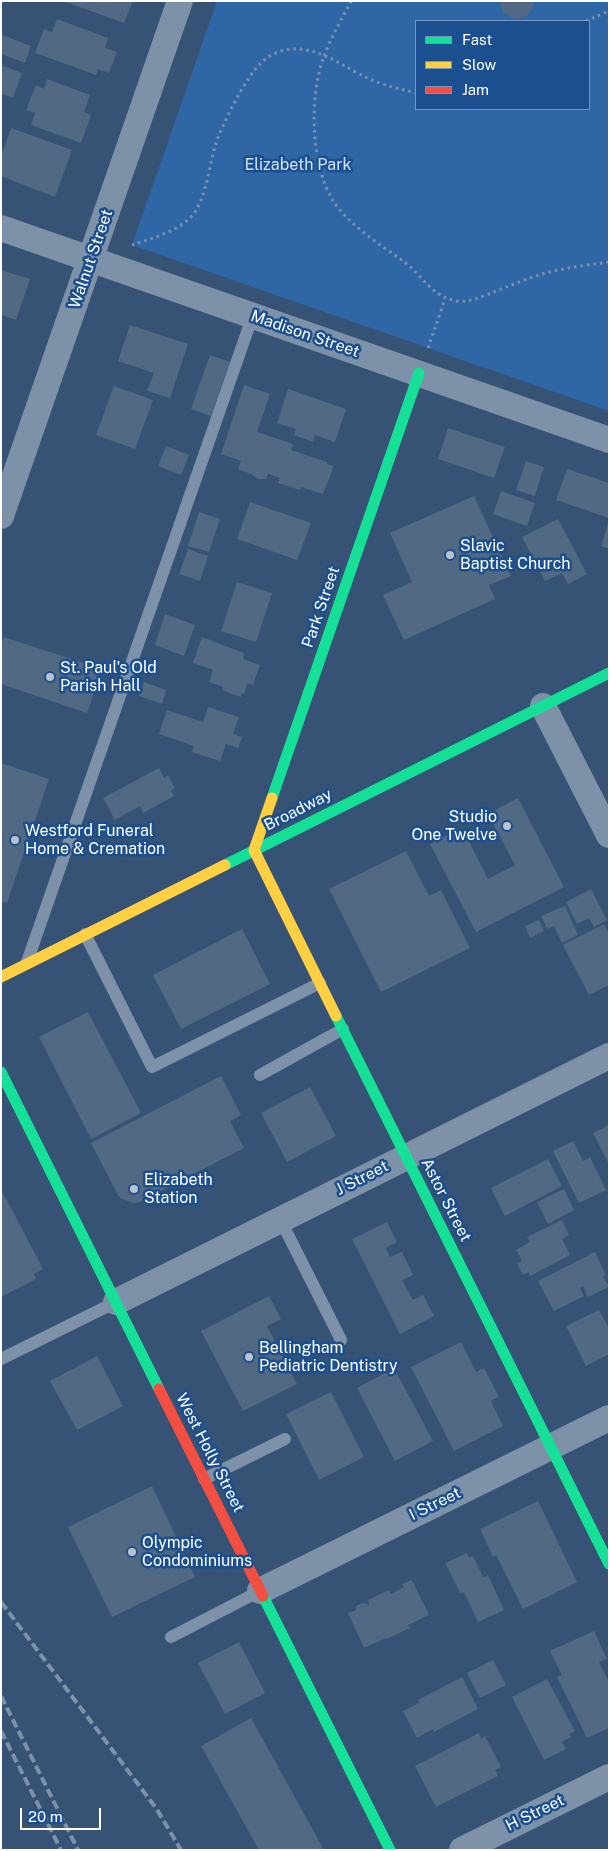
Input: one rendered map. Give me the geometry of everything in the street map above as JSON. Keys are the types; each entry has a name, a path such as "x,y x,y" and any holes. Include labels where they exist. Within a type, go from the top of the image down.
{"street":[{"name":"Walnut Street","path":"1,516 180,1"},
{"name":"Madison Street","path":"1,228 609,440"},
{"name":"Park Street","path":"254,850 419,374"},
{"name":"Broadway","path":"1,977 609,673"},
{"path":"543,706 609,835"},
{"name":"Astor Street","path":"254,850 609,1564"},
{"name":"J Street","path":"116,1302 609,1056"},
{"name":"West Holly Street","path":"1,1072 390,1850"},
{"name":"I Street","path":"260,1591 609,1418"},
{"name":"H Street","path":"462,1850 609,1777"}],"lane":[{"path":"27,964 253,315"},
{"path":"86,934 152,1067 320,983"},
{"path":"260,1075 343,1029"},
{"path":"280,1219 341,1340"},
{"path":"1,1359 116,1302"},
{"path":"204,1479 285,1439"},
{"path":"172,1637 260,1591"}],"path":[{"path":"351,1 324,56 315,93 316,146 324,182 334,203 355,224 416,272 434,291 445,298 458,301 478,299 544,274 609,262"},
{"path":"588,20 609,11"},
{"path":"91,259 154,238 179,226 195,212 208,180 216,146 229,113 260,64 273,54 287,49 312,51 373,80 415,93"},
{"path":"419,374 445,298"}],"green space":[{"name":"Elizabeth Park","path":"217,1 609,1 609,411 132,245"}],"building":[{"path":"63,1 133,1 124,23"},
{"path":"499,1 534,1 534,5 528,15 518,19 512,18 503,12"},
{"path":"57,19 108,38 105,48 117,52 109,73 98,69 96,75 35,53 44,29 52,32"},
{"path":"2,35 31,46 25,63 1,54"},
{"path":"1,65 22,73 13,98 1,93"},
{"path":"47,79 90,95 84,112 91,115 81,143 31,125 35,113 26,110 36,85 44,89"},
{"path":"11,128 72,150 55,197 1,176 1,150 3,151"},
{"path":"1,270 30,279 16,320 1,315"},
{"path":"130,325 188,344 170,398 147,391 154,373 118,361"},
{"path":"210,355 230,362 211,416 191,409"},
{"path":"244,385 270,394 257,432 293,444 291,450 334,466 323,494 301,487 300,490 278,483 280,478 268,474 266,479 258,479 238,469 241,461 221,454"},
{"path":"114,386 153,400 135,449 96,435"},
{"path":"288,389 346,409 335,442 315,435 313,442 294,435 296,429 277,423"},
{"path":"448,428 505,447 494,478 438,459"},
{"path":"166,446 189,455 181,475 158,466"},
{"path":"526,461 544,467 535,496 516,490"},
{"path":"567,469 609,483 609,518 556,500"},
{"path":"501,491 535,503 527,526 493,514"},
{"name":"Slavic Baptist Church","path":"474,496 511,576 489,585 495,599 404,640 383,595 412,582 390,533"},
{"path":"250,502 311,523 297,560 237,539"},
{"path":"199,512 220,519 209,552 188,546"},
{"path":"558,519 587,574 568,584 562,573 545,581 522,537"},
{"path":"609,523 609,549 601,546"},
{"path":"188,549 208,556 200,581 179,574"},
{"path":"237,582 272,593 256,642 221,631"},
{"path":"165,614 195,625 184,656 155,645"},
{"name":"St. Paul's Old Parish Hall","path":"4,637 102,669 87,713 1,684 1,645"},
{"path":"202,637 244,653 243,659 260,665 253,685 247,683 244,694 242,693 241,697 222,690 223,687 209,682 213,670 193,663"},
{"path":"144,682 166,690 162,704 139,696"},
{"path":"208,707 239,717 233,734 242,737 238,748 226,744 220,761 192,752 194,746 159,734 167,710 203,722"},
{"name":"Westford Funeral Home & Cremation","path":"1,763 49,779 7,903 1,902"},
{"path":"159,768 164,778 168,775 175,788 171,790 174,796 143,813 140,806 115,820 103,798"},
{"path":"518,798 564,887 476,932 430,844 462,828 488,879 515,865 488,814"},
{"path":"406,851 429,896 441,890 470,948 381,992 329,889"},
{"path":"591,889 607,920 594,927 589,918 577,924 566,902"},
{"path":"565,906 578,935 562,943 554,926 547,929 541,916"},
{"path":"539,920 544,931 530,938 525,926"},
{"path":"604,924 609,933 609,985 589,995 563,945"},
{"path":"242,929 270,984 181,1029 153,975"},
{"path":"88,1012 141,1113 91,1139 39,1037"},
{"path":"221,1076 241,1115 230,1121 244,1148 139,1202 134,1203 122,1199 118,1195 91,1143"},
{"path":"310,1087 336,1136 287,1162 261,1113"},
{"path":"609,1125 609,1164 593,1133"},
{"path":"573,1141 583,1161 590,1157 606,1190 579,1203 553,1151"},
{"path":"548,1159 562,1186 505,1216 491,1188"},
{"path":"1,1189 43,1269 34,1274 36,1279 1,1297"},
{"path":"564,1189 574,1210 548,1224 537,1202"},
{"path":"562,1220 569,1235 562,1239 570,1255 530,1276 529,1272 523,1275 517,1263 522,1261 516,1250 530,1242 527,1237"},
{"path":"387,1222 397,1242 386,1248 390,1257 402,1252 413,1275 402,1280 413,1300 423,1295 434,1316 400,1334 352,1239"},
{"path":"595,1252 606,1275 603,1276 609,1287 588,1297 583,1286 580,1288 584,1296 554,1311 538,1281"},
{"name":"Bellingham Pediatric Dentistry","path":"269,1296 281,1319 267,1326 297,1384 243,1411 201,1331"},
{"path":"599,1310 609,1328 609,1354 586,1366 566,1326"},
{"path":"461,1342 476,1372 484,1368 499,1397 491,1401 503,1426 454,1451 411,1367"},
{"path":"97,1356 123,1406 77,1430 50,1381"},
{"path":"394,1368 433,1441 395,1461 357,1388"},
{"path":"331,1392 364,1457 319,1480 286,1414"},
{"name":"Olympic Condominiums","path":"152,1486 195,1577 112,1617 68,1527"},
{"path":"538,1501 577,1582 523,1609 496,1555 493,1557 480,1529"},
{"path":"467,1553 469,1558 473,1556 483,1577 488,1575 504,1610 478,1622 464,1592 460,1593 445,1563"},
{"path":"412,1580 429,1615 408,1625 410,1628 364,1648 348,1613 356,1610 356,1606 363,1603 369,1605 368,1600 389,1590 391,1594 404,1587 402,1584"},
{"path":"594,1631 607,1659 599,1662 609,1682 609,1728 587,1738 557,1677 562,1675 550,1651"},
{"path":"239,1642 265,1693 225,1714 198,1663"},
{"path":"493,1660 506,1685 480,1698 467,1673"},
{"path":"462,1677 478,1709 434,1732 433,1729 417,1738 403,1711 419,1703 418,1700"},
{"path":"547,1679 575,1731 569,1734 571,1737 562,1742 566,1749 544,1760 512,1697"},
{"path":"251,1718 324,1850 259,1850 201,1746"},
{"path":"479,1733 481,1739 485,1736 501,1767 495,1770 498,1776 436,1807 415,1766"}],"railway":[{"path":"1,1602 156,1808 181,1850"},
{"path":"1,1696 78,1850"},
{"path":"1,1731 61,1850"}],"traffic: fast":[{"path":"272,798 419,373"},
{"path":"225,865 609,673"},
{"path":"336,1016 609,1564"},
{"path":"1,1072 159,1389"},
{"path":"263,1596 390,1850"}],"traffic: slow":[{"path":"272,798 254,850 336,1016"},
{"path":"1,977 225,865"}],"traffic: jam":[{"path":"159,1389 263,1596"}],"place":[{"name":"Slavic Baptist Church","path":"450,555"},
{"name":"St. Paul's Old Parish Hall","path":"50,677"},
{"name":"Studio One Twelve","path":"507,826"},
{"name":"Westford Funeral Home & Cremation","path":"15,840"},
{"name":"Elizabeth Station","path":"134,1189"},
{"name":"Bellingham Pediatric Dentistry","path":"249,1357"},
{"name":"Olympic Condominiums","path":"132,1552"}]}
